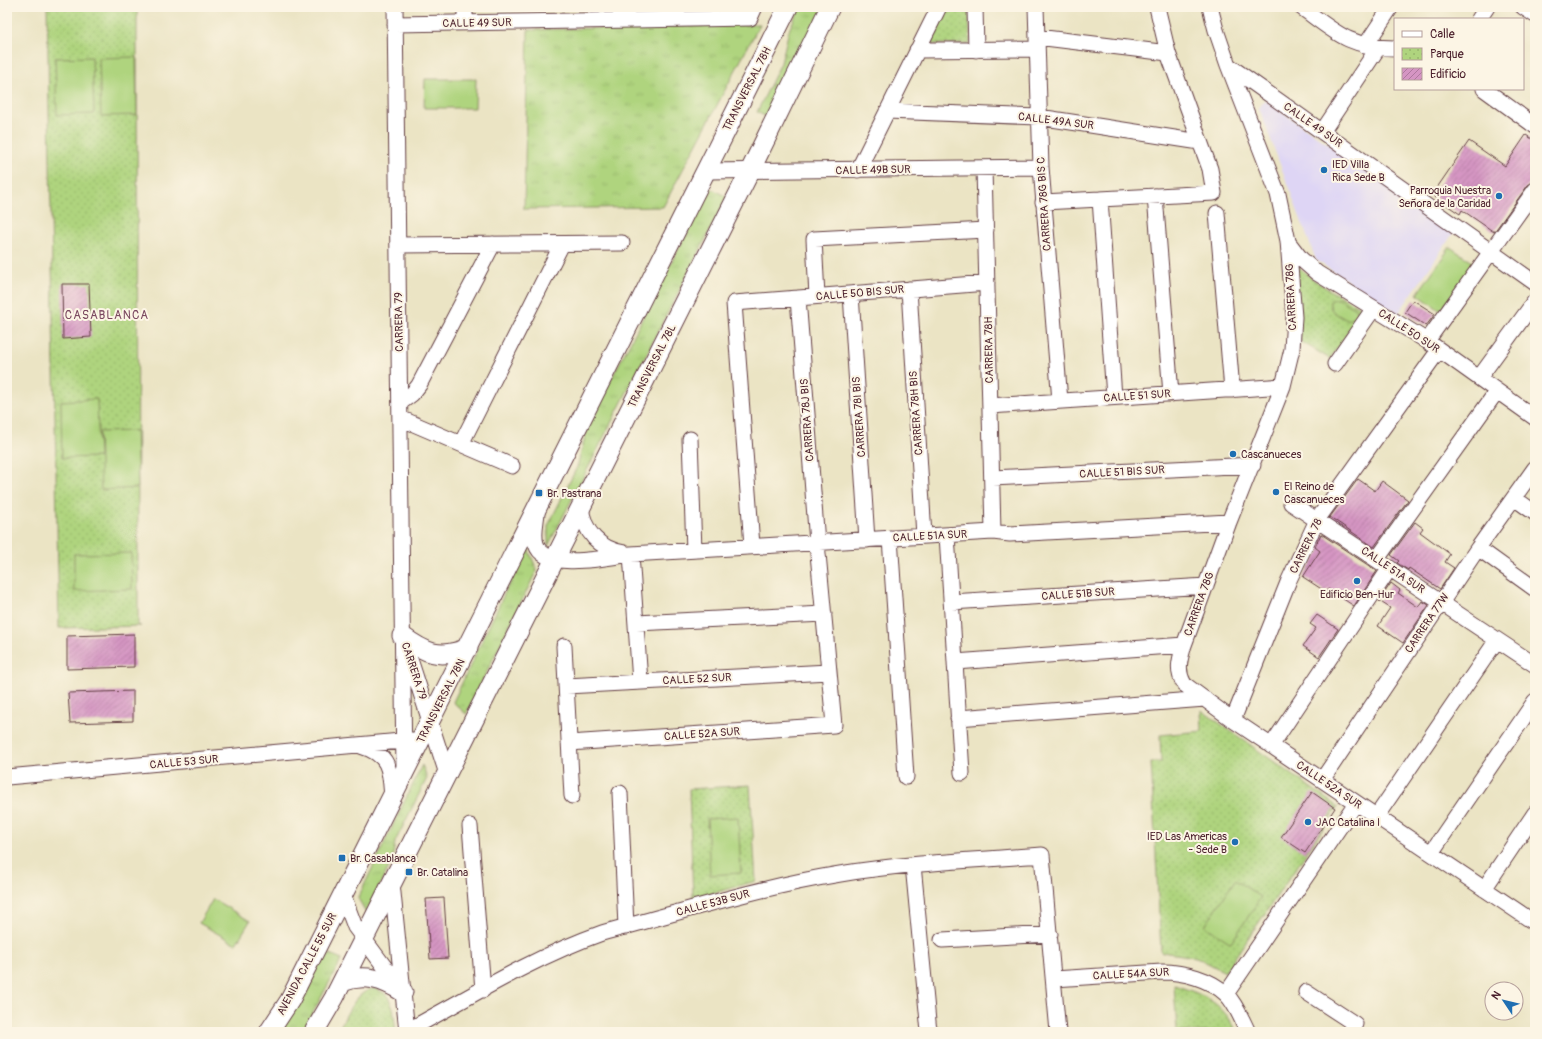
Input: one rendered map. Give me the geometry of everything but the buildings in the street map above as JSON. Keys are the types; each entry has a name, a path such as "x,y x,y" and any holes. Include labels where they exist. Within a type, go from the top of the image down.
{"main road":[{"name":"TRANSVERSAL 78H","path":"706,172 788,7"},
{"path":"750,171 830,7"},
{"name":"TRANSVERSAL 78L","path":"555,560 750,171"},
{"path":"538,506 706,172"},
{"name":"TRANSVERSAL 78N","path":"343,896 538,506"},
{"path":"314,1032 342,982 555,560"},
{"path":"402,636 420,649 431,653 447,654 468,648"},
{"name":"AVENIDA CALLE 55 SUR","path":"268,1032 290,1000 343,896"},
{"path":"342,982 359,977 372,978 387,982 402,992"}],"street":[{"name":"CARRERA 79","path":"395,7 404,775"},
{"path":"465,7 465,23"},
{"path":"858,170 939,7"},
{"path":"975,7 976,50"},
{"name":"CARRERA 78G BIS C","path":"1036,7 1040,167 1060,401"},
{"path":"1043,202 1214,193 1210,169 1168,54 1157,7"},
{"name":"CARRERA 78G","path":"1180,676 1178,664 1184,645 1229,522 1253,465 1283,386 1292,349 1294,317 1288,241 1278,194 1228,65 1210,7"},
{"path":"1301,7 1339,34 1371,47 1394,48"},
{"path":"1322,132 1371,47 1391,7"},
{"path":"1480,18 1487,7"},
{"path":"1523,7 1535,15"},
{"name":"CALLE 49 SUR","path":"395,24 465,23 579,14 753,12"},
{"path":"917,50 976,50 1037,43 1168,54"},
{"name":"CALLE 49 SUR","path":"1228,65 1535,283"},
{"path":"1485,90 1535,126"},
{"name":"CALLE 49A SUR","path":"887,111 1039,117 1200,142"},
{"name":"CALLE 49B SUR","path":"706,172 1040,167"},
{"name":"CARRERA 78H","path":"984,168 993,532"},
{"path":"1427,341 1535,190"},
{"path":"1155,196 1171,394"},
{"path":"1100,199 1114,397"},
{"path":"1217,212 1232,390"},
{"path":"817,296 814,239 986,230"},
{"name":"CALLE 50 SUR","path":"1288,241 1308,267 1427,341 1497,391 1534,414"},
{"path":"400,403 412,394 419,385 493,244"},
{"path":"461,444 562,244"},
{"path":"398,245 622,244"},
{"name":"CALLE 50 BIS SUR","path":"752,546 734,303 987,283"},
{"name":"CARRERA 78H BIS","path":"909,289 924,536"},
{"name":"CARRERA 78I BIS","path":"851,294 867,540"},
{"name":"CARRERA 78J BIS","path":"798,298 817,543 834,726"},
{"path":"1479,378 1535,302"},
{"path":"1335,364 1374,308"},
{"name":"CARRERA 78","path":"1233,720 1289,580 1317,520 1439,350"},
{"name":"CALLE 51 SUR","path":"990,406 1283,386"},
{"path":"1376,559 1497,391"},
{"path":"400,418 512,466"},
{"path":"690,438 694,550"},
{"name":"CALLE 51 BIS SUR","path":"992,478 1253,465"},
{"name":"CARRERA 77W","path":"1322,780 1478,548 1535,468"},
{"path":"1514,498 1535,513"},
{"name":"CALLE 51A SUR","path":"1290,503 1390,568 1535,666"},
{"path":"538,506 535,530 536,545 544,555 555,560"},
{"name":"CALLE 51A SUR","path":"581,507 588,530 599,543 614,551 631,554"},
{"name":"CALLE 51A SUR","path":"555,560 592,559 631,554 752,546 993,532 1010,534 1229,522"},
{"path":"947,535 962,773"},
{"path":"890,538 906,776"},
{"path":"1478,548 1535,589"},
{"path":"631,554 640,682"},
{"path":"1271,746 1390,568"},
{"name":"CALLE 51B SUR","path":"951,602 1206,586"},
{"path":"636,623 824,614"},
{"name":"CARRERA 79","path":"402,636 447,774"},
{"path":"1376,817 1497,640"},
{"path":"955,662 1184,645"},
{"path":"564,646 572,796"},
{"name":"CALLE 52 SUR","path":"566,686 829,672"},
{"name":"CALLE 52A SUR","path":"1180,676 1184,684 1233,720 1535,923"},
{"path":"958,718 1205,699"},
{"path":"1431,853 1535,701"},
{"name":"CALLE 52A SUR","path":"569,743 834,726"},
{"name":"CALLE 53 SUR","path":"7,777 360,746 422,739"},
{"name":"CALLE 53 SUR","path":"360,746 379,753 386,763 391,779 392,799"},
{"path":"620,793 626,927"},
{"path":"1248,1032 1234,1005 1226,994 1356,803"},
{"path":"1484,889 1535,813"},
{"path":"470,826 483,990"},
{"name":"CALLE 53B SUR","path":"407,1032 561,949 602,933 804,881 840,874 913,865 1042,855 1050,934"},
{"path":"913,865 929,1032"},
{"path":"392,883 407,1032"},
{"path":"343,896 352,921 363,940 402,992"},
{"path":"942,940 1050,934 1058,1032"},
{"name":"CALLE 54A SUR","path":"1054,978 1173,972 1195,977 1210,983 1226,994"},
{"path":"1306,992 1352,1028"}],"shaded area":[{"name":"IED Villa Rica Sede B","path":"1265,100 1454,232 1398,314 1316,260 1259,108"}],"green space":[{"path":"47,7 137,7 138,625 141,626 59,628"},
{"path":"800,7 824,7 768,118 757,112 781,63 789,30"},
{"path":"944,7 969,7 970,44 926,44"},
{"path":"760,24 663,207 524,209 528,30"},
{"path":"92,57 94,114 57,115 55,58"},
{"path":"136,57 137,115 101,116 99,58"},
{"path":"425,79 476,79 475,108 424,108"},
{"path":"710,188 727,197 548,546 548,526 577,467 589,422"},
{"path":"1450,247 1474,263 1441,311 1417,294"},
{"path":"1295,263 1310,277 1363,309 1330,359 1300,341"},
{"path":"1339,299 1356,309 1357,317 1347,320 1332,311 1330,301"},
{"path":"97,399 99,457 62,458 61,401"},
{"path":"136,431 138,488 101,490 99,432"},
{"path":"527,546 537,570 466,714 453,702"},
{"path":"131,553 132,589 74,591 74,554"},
{"path":"1201,710 1338,807 1225,972 1196,957 1161,952 1151,762 1161,762 1160,735 1202,731"},
{"path":"422,765 427,778 395,842 392,861 366,913 358,898"},
{"path":"750,785 756,881 693,899 689,789"},
{"path":"738,817 741,873 710,875 707,819"},
{"path":"1235,880 1261,897 1231,943 1205,926"},
{"path":"213,899 250,921 236,944 199,923"},
{"path":"325,952 342,959 304,1029 302,1032 279,1032 301,998"},
{"path":"1174,985 1195,992 1212,1001 1225,1013 1237,1032 1177,1032"},
{"path":"375,988 387,995 393,1008 396,1032 337,1032 356,999 361,994"}],"place":[{"name":"IED Villa Rica Sede B","path":"1324,170"},
{"name":"Parroquia Nuestra Señora de la Caridad","path":"1499,196"},
{"name":"Cascanueces","path":"1233,454"},
{"name":"El Reino de Cascanueces","path":"1276,492"},
{"name":"Br. Pastrana","path":"539,493"},
{"name":"Edificio Ben-Hur","path":"1357,581"},
{"name":"JAC Catalina I","path":"1308,822"},
{"name":"IED Las Americas - Sede B","path":"1235,842"},
{"name":"Br. Casablanca","path":"342,858"},
{"name":"Br. Catalina","path":"409,872"}],"district":[{"name":"CASABLANCA","path":"107,315"}]}
